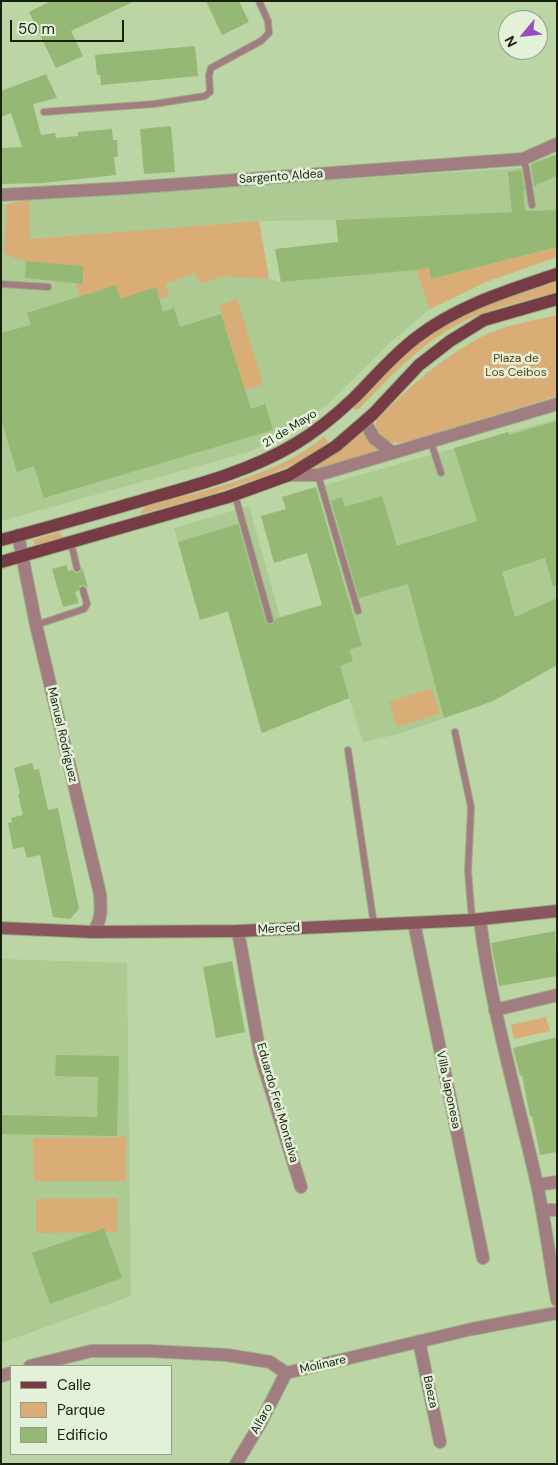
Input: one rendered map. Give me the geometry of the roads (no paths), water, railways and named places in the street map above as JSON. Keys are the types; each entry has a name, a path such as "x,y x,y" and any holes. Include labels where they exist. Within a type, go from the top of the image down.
{"main road":[{"name":"21 de Mayo","path":"1,540 202,483 265,460 296,444 322,426 354,398 396,355 433,326 490,296 557,274"},
{"path":"1,562 235,495 289,476 336,446 365,422 419,365 450,340 484,320 557,299"},
{"name":"Merced","path":"1,928 93,932 238,931 476,920 557,911"}],"street":[{"name":"Sargento Aldea","path":"1,194 137,187 523,159 557,144"},
{"path":"289,476 318,475 557,404"},
{"path":"365,422 374,438 393,453"},
{"name":"Manuel Rodríguez","path":"18,535 36,625 100,894 101,914 98,925 93,932"},
{"path":"476,920 495,1010 537,1186 557,1300"},
{"name":"Villa Japonesa","path":"414,923 483,1258"},
{"name":"Eduardo Frei Montalva","path":"238,931 260,1054 301,1187"},
{"path":"495,1010 557,995"},
{"path":"537,1186 557,1182"},
{"path":"542,1210 557,1210"},
{"name":"Molinare","path":"34,1365 90,1351 149,1351 227,1355 270,1362 286,1373 419,1341 557,1313"},
{"name":"Baeza","path":"419,1341 440,1442"},
{"name":"Alfaro","path":"236,1464 260,1424 286,1373"}],"lane":[{"path":"44,112 154,104 205,96 210,92 209,75 211,68 261,41 269,33 268,21 258,1"},
{"path":"523,159 532,205"},
{"path":"1,284 48,287"},
{"path":"431,442 441,473"},
{"path":"318,475 358,611"},
{"path":"235,495 270,620"},
{"path":"71,543 77,568"},
{"path":"36,625 84,609 87,604 83,590"},
{"path":"455,732 471,806 468,871 476,920"},
{"path":"348,750 374,925"}],"park label":[{"name":"Plaza de Los Ceibos","path":"516,366"}]}
